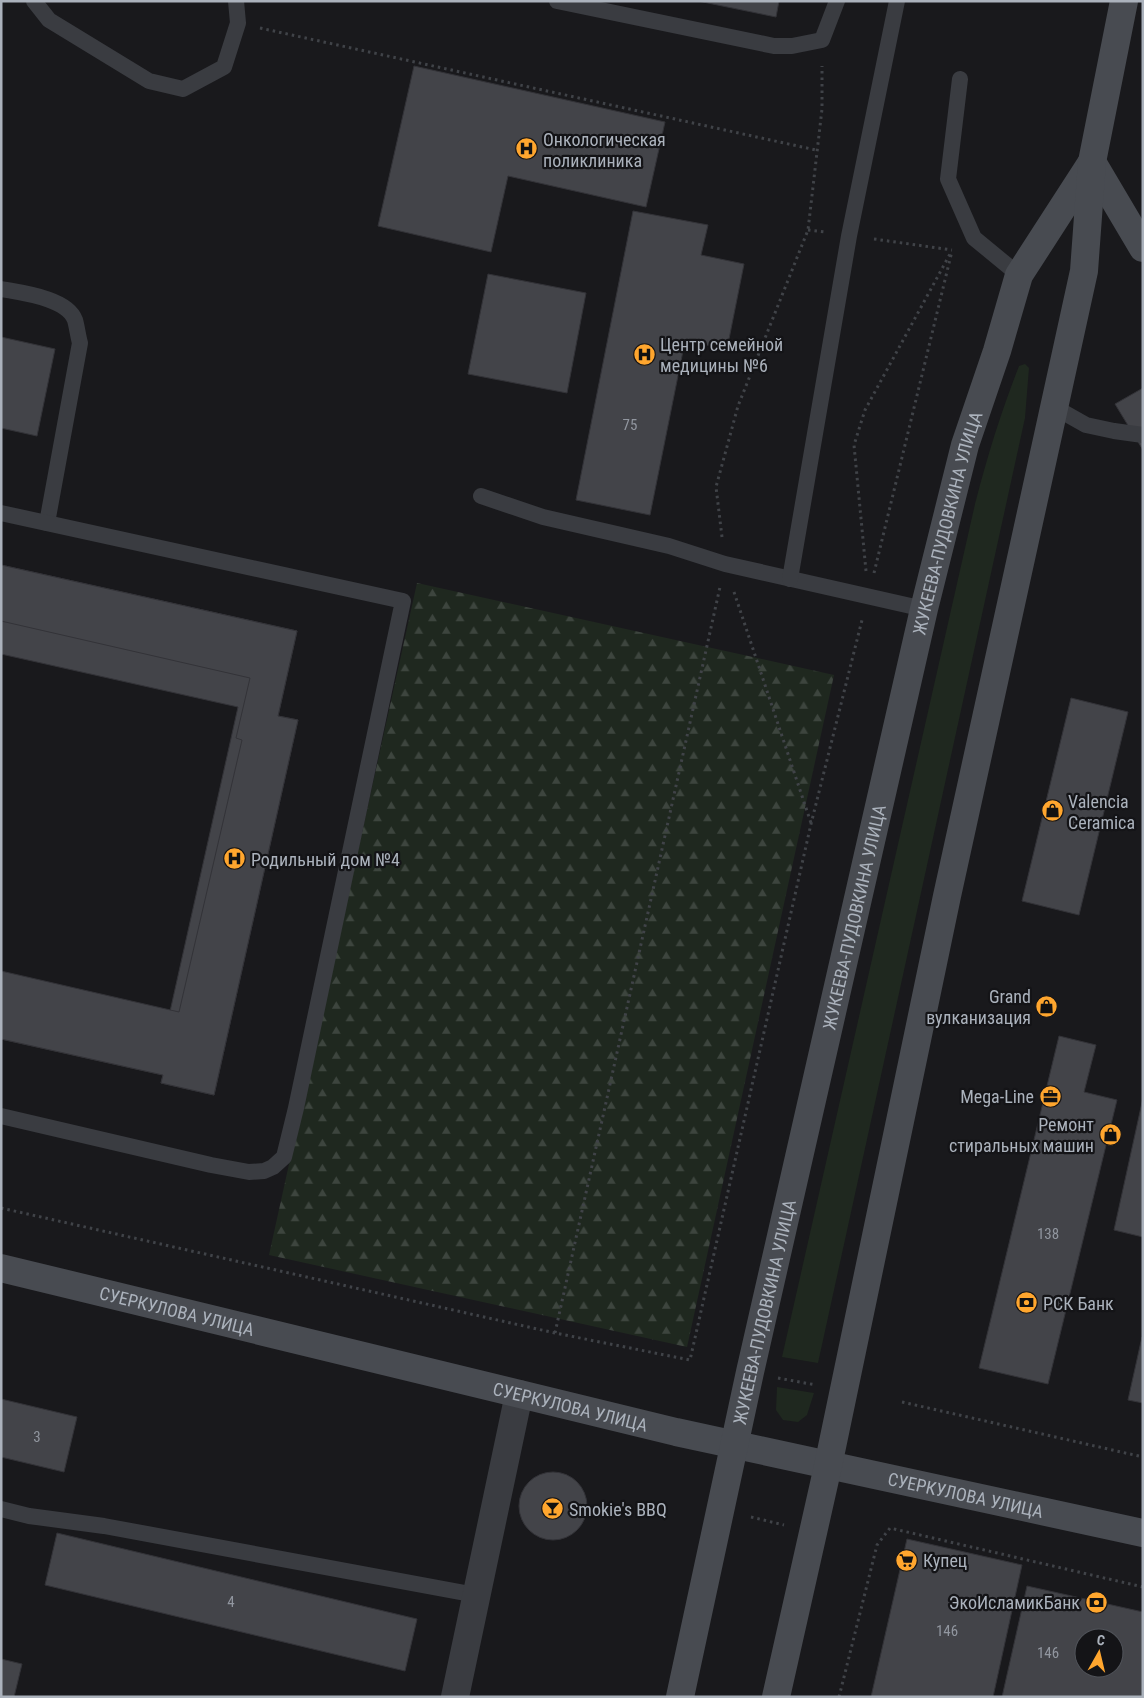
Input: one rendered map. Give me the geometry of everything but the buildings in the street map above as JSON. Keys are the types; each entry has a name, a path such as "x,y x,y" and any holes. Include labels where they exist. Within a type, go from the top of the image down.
{"main road":[{"name":"ЖУКЕЕВА-ПУДОВКИНА УЛИЦА","path":"776,1697 828,1466 945,906 1084,271 1092,162 1124,1"},
{"name":"ЖУКЕЕВА-ПУДОВКИНА УЛИЦА","path":"680,1697 733,1445 924,609 965,445 997,351 1019,275 1092,162"},
{"path":"1092,162 1143,248"},
{"name":"СУЕРКУЛОВА УЛИЦА","path":"1,1268 733,1445 1143,1533"}],"street":[{"path":"455,1697 519,1394"}],"lane":[{"path":"34,1 49,20 149,80 183,89 224,67 238,23 236,1"},
{"path":"557,1 774,46 792,46 822,40 837,1"},
{"path":"790,579 849,236 896,1"},
{"path":"960,79 948,179 974,238 1019,275"},
{"path":"1,289 50,299 65,308 74,318 80,343 47,523"},
{"path":"1054,408 1086,425 1143,435"},
{"path":"481,496 543,517 669,546 725,564 924,609"},
{"path":"1,513 403,602 284,1157 273,1167 264,1171 250,1172 211,1165 1,1116"},
{"path":"1,1509 29,1516 104,1526 476,1594"}],"path":[{"path":"238,23 816,150"},
{"path":"811,824 725,564 716,487 738,406 808,230 822,109 822,40"},
{"path":"808,230 952,250"},
{"path":"1,1208 555,1333 690,1360 811,824 952,250"},
{"path":"868,597 854,445 865,410 952,250"},
{"path":"555,1333 725,564"},
{"path":"777,1378 816,1385"},
{"path":"902,1402 1143,1457"},
{"path":"750,1517 788,1526"},
{"path":"839,1697 876,1545 890,1528 1143,1587"}],"green space":[{"path":"1025,364 1029,368 1025,418 818,1363 782,1357 975,504 1006,400 1019,366"},
{"path":"417,583 834,675 687,1347 269,1255"},
{"path":"777,1387 814,1393 807,1415 798,1422 783,1420 776,1410"}],"place":[{"name":"Онкологическая поликлиника","path":"527,149"},
{"name":"Центр семейной медицины №6","path":"644,354"},
{"name":"Valencia Ceramica","path":"1052,811"},
{"name":"Родильный дом №4","path":"235,859"},
{"name":"Grand вулканизация","path":"1047,1006"},
{"name":"Mega-Line","path":"1050,1096"},
{"name":"Ремонт стиральных машин","path":"1110,1134"},
{"name":"РСК Банк","path":"1027,1303"},
{"name":"Smokie's BBQ","path":"553,1509"},
{"name":"Купец","path":"907,1560"},
{"name":"ЭкоИсламикБанк","path":"1096,1602"}]}
